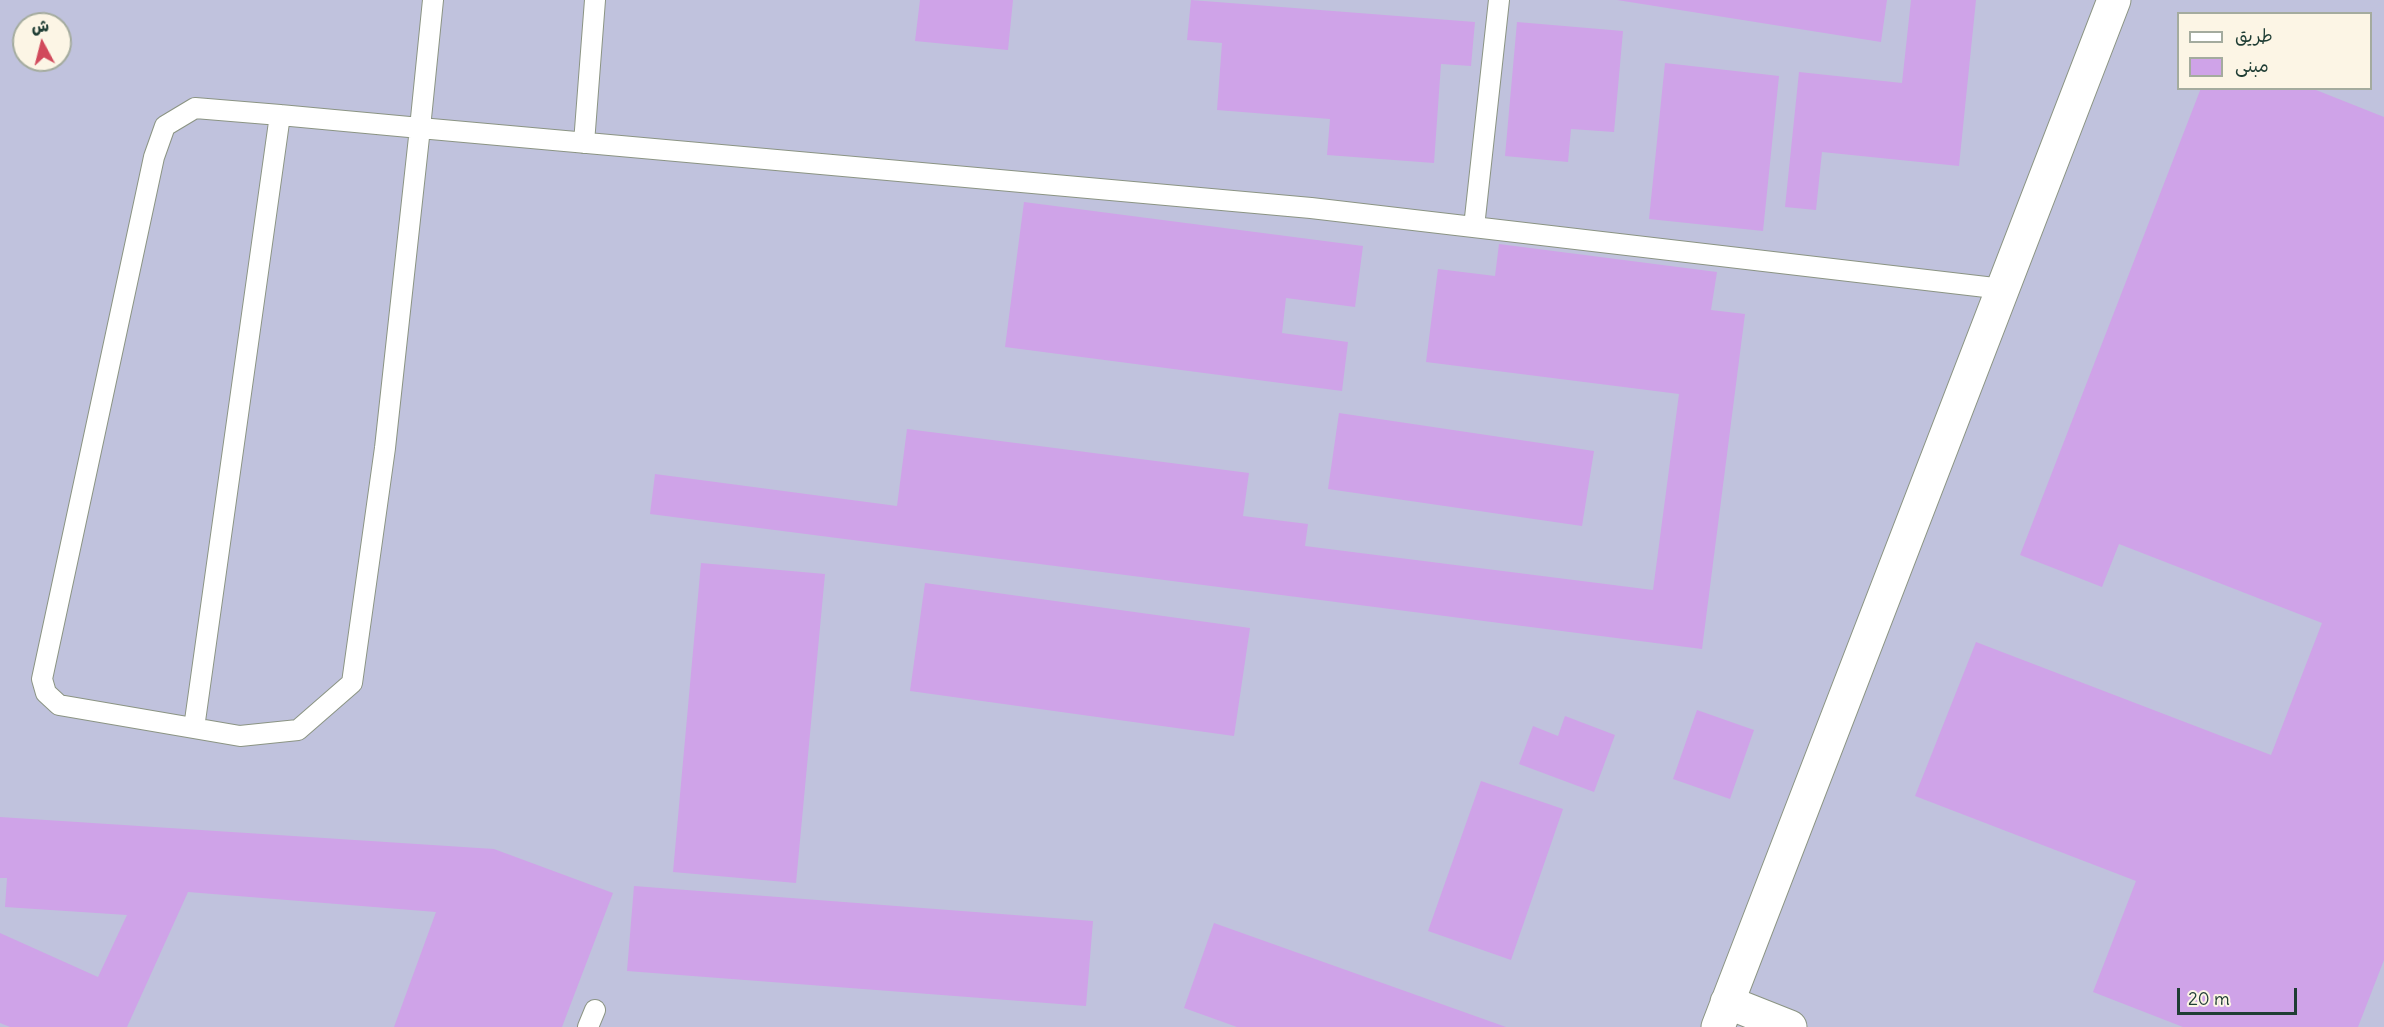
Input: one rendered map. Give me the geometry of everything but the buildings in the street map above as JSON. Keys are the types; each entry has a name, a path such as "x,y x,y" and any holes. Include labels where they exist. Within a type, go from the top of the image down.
{"street":[{"path":"1790,1027 1722,1015 2114,0"}],"lane":[{"path":"433,0 420,128 385,448 352,683 298,730 240,736 59,705 46,693 42,679 154,157 165,126 195,108 280,115 420,128 584,142 1311,208 2003,289"},
{"path":"584,142 596,0"},
{"path":"1474,227 1499,0"},
{"path":"194,728 280,115"}],"shaded area":[{"path":"0,0 2384,0 2384,1027 0,1027"}]}
